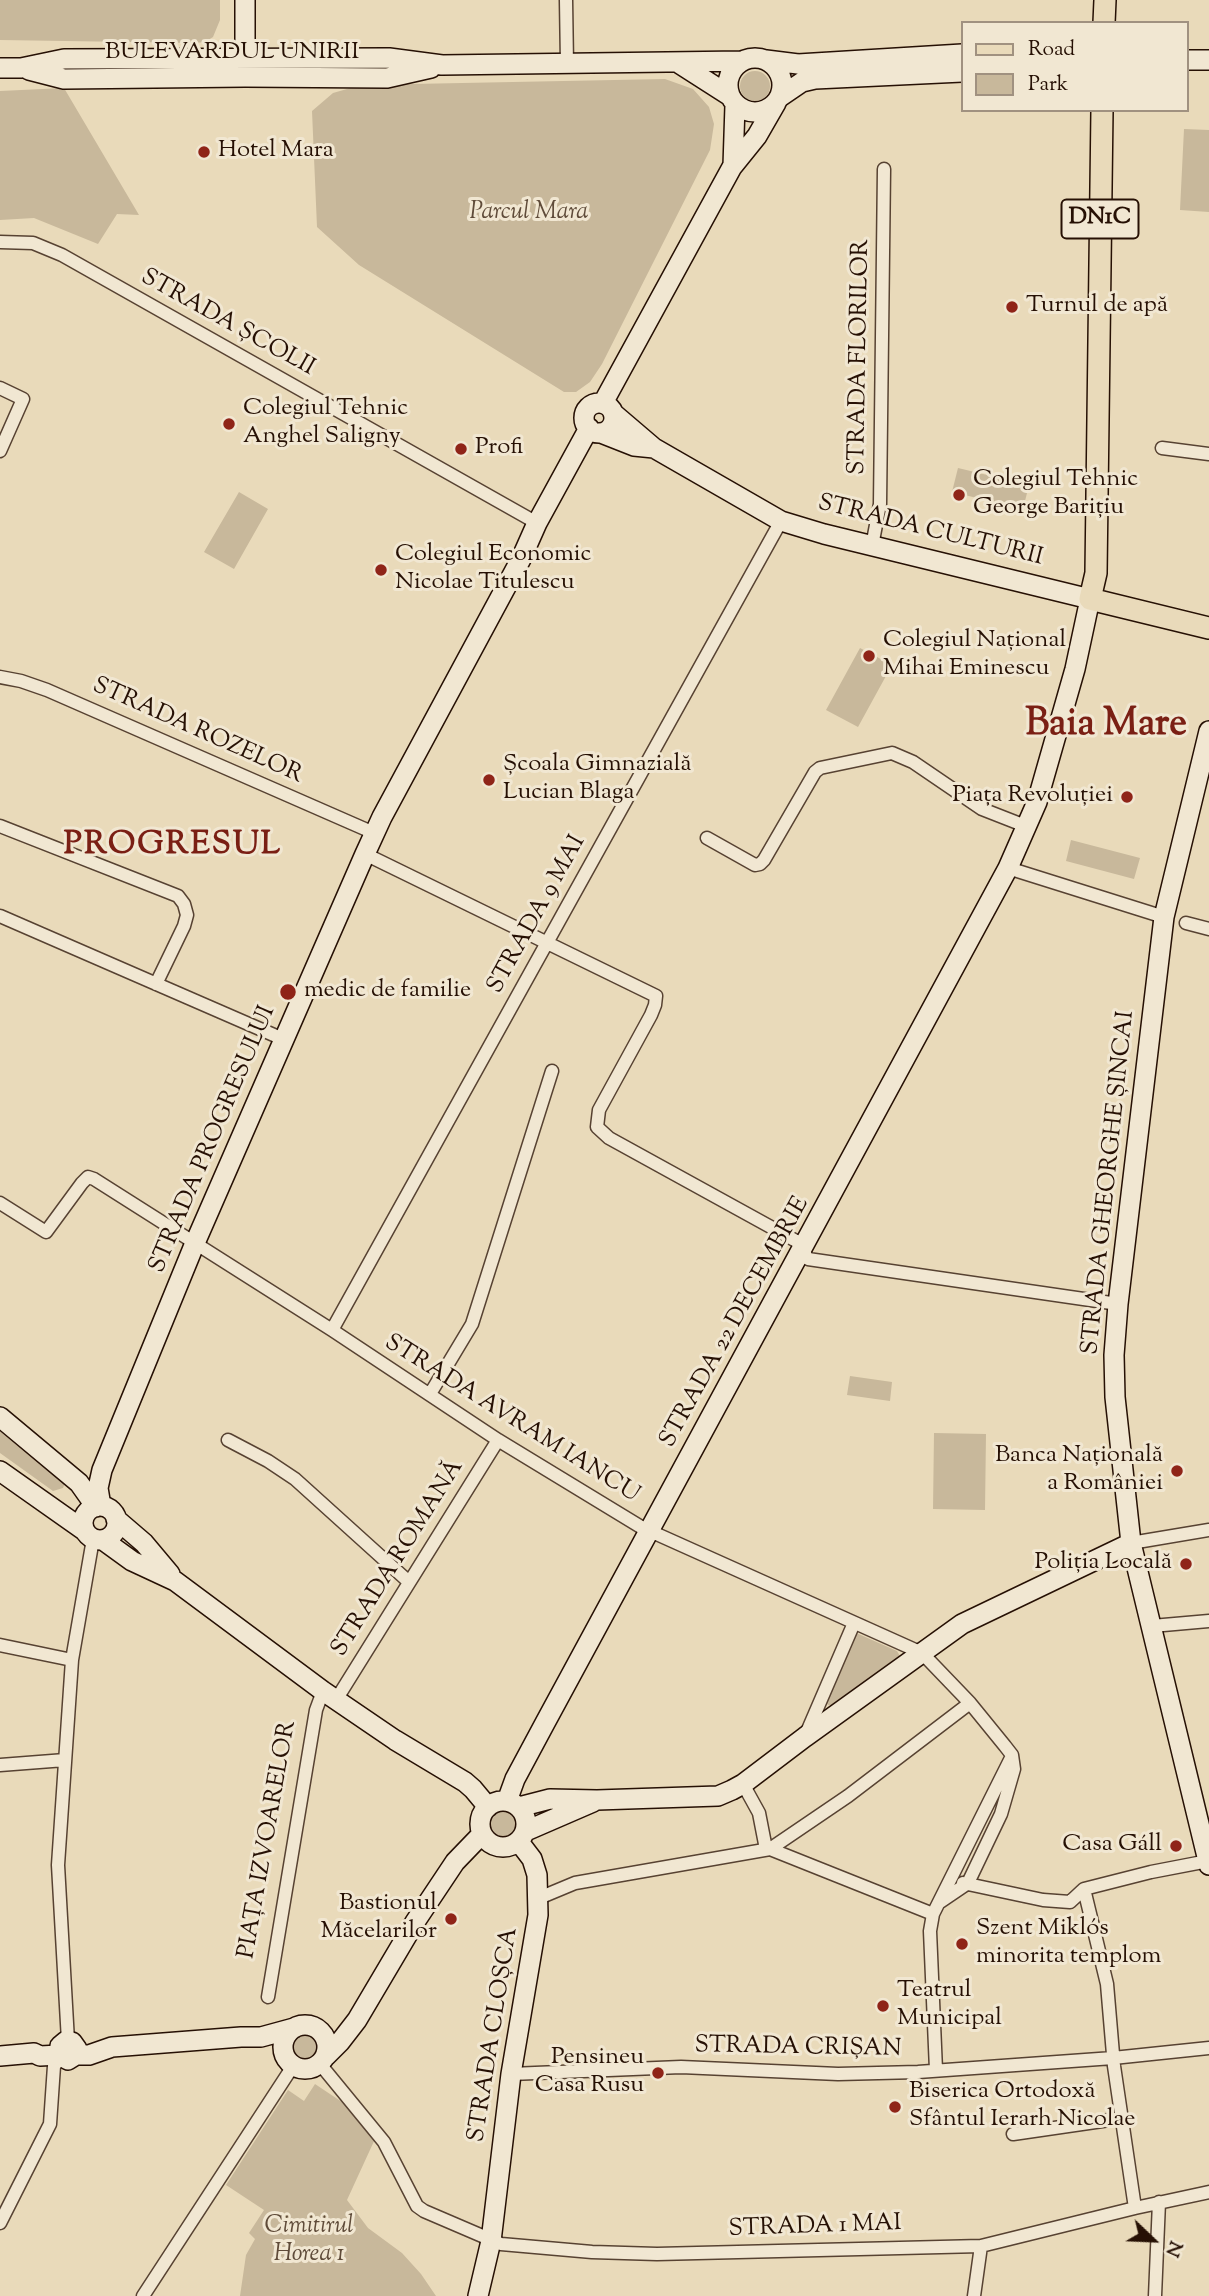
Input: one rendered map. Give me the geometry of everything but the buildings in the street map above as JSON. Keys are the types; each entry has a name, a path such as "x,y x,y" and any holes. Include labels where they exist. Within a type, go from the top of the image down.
{"main road":[{"path":"245,0 245,68"},
{"path":"1104,21 1105,0"},
{"name":"BULEVARDUL UNIRII","path":"0,68 21,68 64,79 245,68 387,78 442,65 680,64 742,61 750,58 798,64 960,54"},
{"path":"766,60 779,72 782,80 778,100"},
{"path":"1188,60 1209,60"},
{"path":"732,101 727,89 730,72 742,61"},
{"path":"680,64 716,85 732,101 749,112 757,113 764,111 802,82 828,78 960,72"},
{"name":"STRADA PROGRESULUI","path":"104,1511 98,1488 102,1470 195,1243 374,833 522,559 537,523 595,430 584,420 586,411 593,404 608,408 732,167 757,136 778,100"},
{"name":"STRADA PROGRESULUI","path":"732,101 735,153 732,167"},
{"name":"DN1C","path":"1090,599 1096,573 1102,112"},
{"name":"STRADA CULTURII","path":"608,408 654,448 780,521 1209,628"},
{"name":"STRADA CULTURII","path":"595,430 634,446 654,448"},
{"path":"1009,868 1028,827 1075,669 1090,599"},
{"path":"1164,917 1209,731"},
{"name":"STRADA 22 DECEMBRIE","path":"505,1805 515,1779 1009,868"},
{"name":"STRADA GHEORGHE ȘINCAI","path":"1164,917 1118,1304 1114,1355 1115,1397 1131,1543 1209,1863"},
{"path":"0,1417 79,1483 104,1511 116,1530 112,1535 94,1537"},
{"path":"0,1471 132,1561 175,1581 330,1695 473,1789 505,1805 527,1821 522,1836"},
{"path":"94,1537 84,1516 104,1511"},
{"path":"104,1511 144,1544 175,1581"},
{"path":"597,1800 502,1848 490,1843 482,1834 480,1819 505,1805 550,1799 718,1796 743,1784 922,1653 973,1619 1131,1543"},
{"path":"261,2037 289,2061 309,2069 323,2060 356,2020 462,1852 482,1834"},
{"name":"STRADA CLOȘCA","path":"478,2296 491,2241 511,2074 536,1932 539,1898 537,1875 522,1836"},
{"path":"0,2056 34,2053 40,2056 100,2043 112,2047 242,2036 261,2037 304,2027 339,2027 356,2020"},
{"path":"304,2027 325,2037 327,2044 323,2060"},
{"path":"289,2061 283,2050 285,2039 304,2027"}],"street":[{"path":"566,0 566,64"},
{"name":"STRADA FLORILOR","path":"872,546 880,504 884,169"},
{"name":"STRADA ȘCOLII","path":"0,242 33,243 62,255 537,523"},
{"path":"0,388 23,399 0,452"},
{"path":"1162,448 1209,454"},
{"name":"STRADA 9 MAI","path":"332,1330 780,521"},
{"name":"STRADA ROZELOR","path":"0,677 21,681 59,695 374,833"},
{"path":"707,838 755,865 760,864 810,780 820,768 892,753 913,762 982,809 1028,827"},
{"path":"0,826 178,896 187,915 156,984"},
{"path":"365,853 656,996 651,1016 599,1110 597,1127 609,1138 798,1242 808,1259 1118,1304"},
{"path":"1009,868 1164,917"},
{"path":"0,916 283,1039"},
{"path":"1186,923 1209,929"},
{"path":"430,1394 472,1324 552,1071"},
{"name":"STRADA AVRAM IANCU","path":"0,1203 46,1232 88,1177 332,1330 498,1440 649,1532 922,1653 970,1703 1012,1755 1014,1769 1005,1783"},
{"path":"228,1440 295,1479 409,1581"},
{"name":"STRADA ROMANĂ","path":"330,1695 409,1581 498,1440"},
{"path":"1131,1543 1209,1530"},
{"path":"0,2223 50,2124 54,2066 67,2050 58,1896 65,1760 72,1660 94,1537"},
{"path":"1152,1626 1209,1621"},
{"path":"805,1737 854,1623"},
{"path":"0,1645 72,1660"},
{"name":"PIAȚA IZVOARELOR","path":"268,1997 316,1710 330,1695"},
{"path":"539,1898 575,1883 768,1849 848,1796 970,1703"},
{"path":"0,1765 65,1760"},
{"path":"936,2070 930,1931 933,1914 1005,1783"},
{"path":"940,1902 968,1883 1001,1814 1005,1783"},
{"path":"743,1784 759,1814 768,1849"},
{"path":"768,1849 933,1914"},
{"path":"953,1874 959,1881 1056,1902 1070,1902 1084,1889 1151,1872 1209,1863"},
{"path":"1084,1889 1107,1984 1113,2058 1135,2208"},
{"name":"STRADA CRIȘAN","path":"511,2074 681,2067 838,2074 1113,2058 1209,2048"},
{"name":"STRADA 1 MAI","path":"323,2060 384,2142 417,2206 491,2241 532,2248 657,2254 981,2246 1209,2192"},
{"path":"143,2296 289,2061"},
{"path":"1013,2134 1122,2118"},
{"path":"1155,2296 1159,2203"},
{"path":"974,2296 981,2246"}],"green space":[{"path":"0,0 220,0 220,20 213,37 205,42 195,43 0,40"},
{"path":"755,71 766,75 770,86 766,97 755,101 744,97 740,86 744,75"},
{"name":"Parcul Mara","path":"665,79 693,89 709,107 714,124 710,150 602,364 590,382 576,392 564,392 359,265 317,227 312,111 333,93 361,85"},
{"path":"64,88 139,215 117,214 98,244 34,218 0,220 0,91"},
{"path":"1184,129 1209,130 1209,212 1180,210"},
{"path":"958,468 1029,485 1023,509 952,492"},
{"path":"239,492 268,509 234,569 204,552"},
{"path":"860,648 892,665 858,727 826,710"},
{"path":"1071,840 1140,858 1134,879 1066,861"},
{"path":"850,1376 892,1382 890,1401 847,1395"},
{"path":"0,1422 65,1483 63,1488 53,1491 0,1453"},
{"path":"934,1433 986,1434 985,1510 933,1509"},
{"path":"854,1632 897,1651 901,1658 833,1706 828,1705 825,1699"},
{"path":"503,1806 516,1811 521,1824 516,1837 503,1842 490,1837 485,1824 490,1811"},
{"path":"306,2030 318,2035 323,2047 318,2059 306,2064 294,2059 289,2047 294,2035"},
{"name":"Cimitirul Horea 1","path":"315,2084 345,2104 375,2139 347,2200 368,2228 402,2253 436,2296 240,2296 246,2255 255,2239 249,2233 264,2210 226,2185 288,2090 304,2101"}],"place":[{"name":"Hotel Mara","path":"204,152"},
{"name":"Turnul de apă","path":"1012,307"},
{"name":"Colegiul Tehnic Anghel Saligny","path":"229,424"},
{"name":"Profi","path":"461,449"},
{"name":"Colegiul Tehnic George Barițiu","path":"959,495"},
{"name":"Colegiul Economic Nicolae Titulescu","path":"381,570"},
{"name":"Colegiul Național Mihai Eminescu","path":"869,656"},
{"name":"Școala Gimnazială Lucian Blaga","path":"489,780"},
{"name":"Piața Revoluției","path":"1127,797"},
{"name":"medic de familie","path":"288,992"},
{"name":"Banca Națională a României","path":"1177,1471"},
{"name":"Poliția Locală","path":"1186,1564"},
{"name":"Casa Gáll","path":"1176,1846"},
{"name":"Bastionul Măcelarilor","path":"451,1919"},
{"name":"Szent Miklós minorita templom","path":"962,1944"},
{"name":"Teatrul Municipal","path":"883,2006"},
{"name":"Pensineu Casa Rusu","path":"658,2073"},
{"name":"Biserica Ortodoxă Sfântul Ierarh Nicolae","path":"895,2107"}],"district":[{"name":"Baia Mare","path":"1106,728"},
{"name":"PROGRESUL","path":"173,848"}]}
